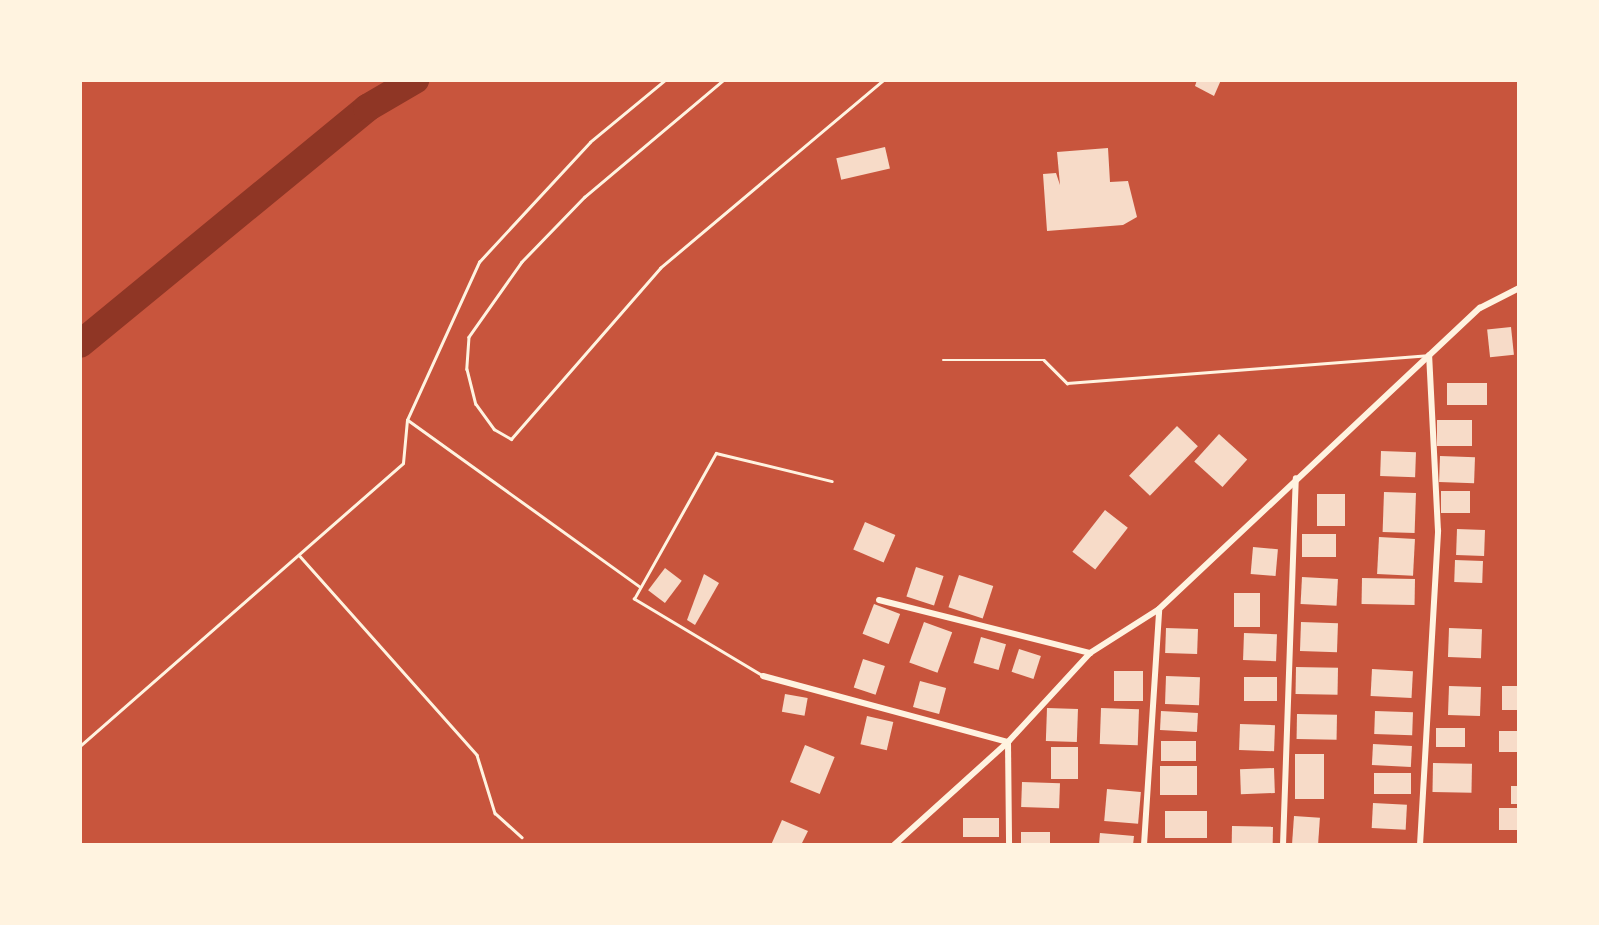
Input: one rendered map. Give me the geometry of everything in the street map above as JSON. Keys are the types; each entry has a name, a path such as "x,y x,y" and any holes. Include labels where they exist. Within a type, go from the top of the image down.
{"street":[{"path":"894,845 1008,742 1090,653 1159,609 1296,476 1480,308 1519,288"},
{"path":"1420,845 1438,531 1429,355"},
{"path":"1283,845 1296,476"},
{"path":"879,600 1090,653"},
{"path":"1144,845 1159,609"},
{"path":"762,676 1008,742"},
{"path":"1008,742 1009,845"}],"lane":[{"path":"80,746 403,463 407,420 479,262 590,142 665,80"},
{"path":"724,80 586,197 522,262 469,337 467,369 476,404 494,429 511,439 660,268 882,80"},
{"path":"943,360 1044,360 1067,383 1429,355"},
{"path":"407,420 640,588"},
{"path":"762,676 634,599 716,453 832,481"},
{"path":"299,555 477,756 495,814 522,836"}],"building":[{"path":"1197,80 1221,80 1214,96 1195,86"},
{"path":"885,147 890,168 841,180 836,158"},
{"path":"1108,148 1110,182 1128,181 1137,217 1123,225 1047,231 1043,174 1056,173 1060,185 1057,152"},
{"path":"1511,327 1514,355 1490,357 1487,330"},
{"path":"1447,383 1487,383 1487,405 1447,405"},
{"path":"1437,420 1472,420 1472,446 1437,446"},
{"path":"1177,426 1198,446 1150,496 1129,476"},
{"path":"1219,434 1247,459 1222,487 1194,461"},
{"path":"1381,451 1416,452 1415,477 1380,476"},
{"path":"1440,456 1475,457 1474,483 1439,482"},
{"path":"1441,491 1470,491 1470,513 1441,513"},
{"path":"1384,492 1416,493 1415,533 1383,532"},
{"path":"1317,494 1345,494 1345,526 1317,526"},
{"path":"1105,510 1128,528 1095,570 1072,552"},
{"path":"865,522 895,535 884,563 853,550"},
{"path":"1457,529 1485,530 1484,556 1456,555"},
{"path":"1302,534 1336,534 1336,557 1302,557"},
{"path":"1379,537 1415,539 1413,576 1377,574"},
{"path":"1253,547 1278,549 1276,576 1251,574"},
{"path":"1455,560 1483,561 1482,583 1454,582"},
{"path":"916,567 944,576 934,605 906,596"},
{"path":"665,568 682,581 665,603 648,590"},
{"path":"704,574 719,583 695,625 687,620"},
{"path":"959,575 993,586 983,618 948,607"},
{"path":"1302,577 1338,579 1337,606 1301,604"},
{"path":"1362,578 1415,579 1415,605 1362,604"},
{"path":"1234,593 1260,593 1260,627 1234,627"},
{"path":"874,604 900,614 889,644 863,634"},
{"path":"924,622 952,632 937,673 909,662"},
{"path":"1301,622 1338,623 1337,652 1300,651"},
{"path":"1166,628 1198,629 1197,654 1165,653"},
{"path":"1449,628 1482,629 1481,658 1448,657"},
{"path":"1244,633 1277,634 1276,661 1243,660"},
{"path":"981,637 1006,644 999,670 974,663"},
{"path":"1019,649 1041,656 1033,679 1012,672"},
{"path":"863,659 885,666 876,695 854,688"},
{"path":"1296,667 1338,668 1338,695 1296,694"},
{"path":"1372,669 1413,671 1412,698 1371,696"},
{"path":"1114,671 1143,671 1143,701 1114,701"},
{"path":"1166,676 1200,677 1199,705 1165,704"},
{"path":"1244,677 1277,677 1277,701 1244,701"},
{"path":"920,681 946,688 939,714 913,707"},
{"path":"1449,686 1481,687 1480,716 1448,715"},
{"path":"1502,686 1519,686 1519,710 1502,710"},
{"path":"785,694 808,698 805,716 782,712"},
{"path":"1047,708 1078,709 1077,742 1046,741"},
{"path":"1101,708 1139,709 1138,745 1100,744"},
{"path":"1161,711 1198,713 1197,732 1160,730"},
{"path":"1375,711 1413,712 1412,735 1374,734"},
{"path":"1297,714 1337,715 1337,740 1297,739"},
{"path":"867,716 893,722 887,750 860,744"},
{"path":"1240,724 1275,725 1274,751 1239,750"},
{"path":"1436,728 1465,728 1465,747 1436,747"},
{"path":"1499,731 1519,731 1519,752 1499,752"},
{"path":"1161,741 1196,741 1196,761 1161,761"},
{"path":"1373,744 1412,746 1411,767 1372,765"},
{"path":"805,745 835,757 820,794 790,782"},
{"path":"1051,747 1078,747 1078,779 1051,779"},
{"path":"1295,754 1324,754 1324,799 1295,799"},
{"path":"1433,763 1472,764 1471,793 1432,792"},
{"path":"1160,766 1197,766 1197,795 1160,795"},
{"path":"1274,768 1275,793 1241,794 1240,769"},
{"path":"1374,773 1411,773 1411,794 1374,794"},
{"path":"1022,782 1060,783 1059,808 1021,807"},
{"path":"1511,786 1519,786 1519,804 1511,804"},
{"path":"1107,789 1141,792 1138,824 1104,821"},
{"path":"1373,803 1407,805 1406,830 1372,828"},
{"path":"1499,808 1519,808 1519,830 1499,830"},
{"path":"1165,811 1207,811 1207,838 1165,838"},
{"path":"1294,816 1320,818 1318,845 1292,845"},
{"path":"963,818 999,818 999,837 963,837"},
{"path":"782,820 808,831 801,845 771,845"},
{"path":"1232,826 1273,827 1273,845 1232,845"},
{"path":"1021,832 1050,832 1050,845 1021,845"},
{"path":"1100,833 1134,836 1133,845 1099,845"}],"waterway":[{"path":"80,344 367,108 415,80"}]}
